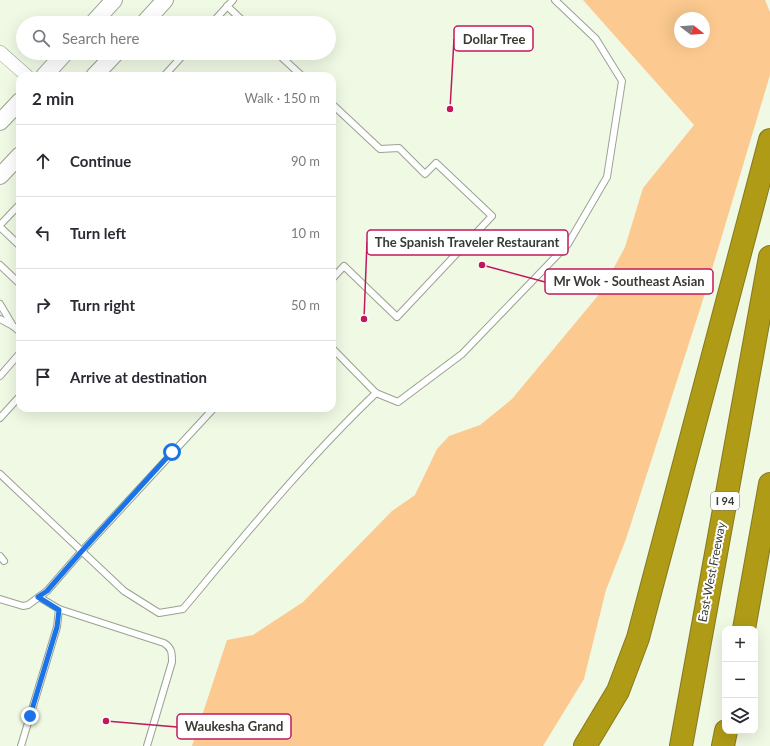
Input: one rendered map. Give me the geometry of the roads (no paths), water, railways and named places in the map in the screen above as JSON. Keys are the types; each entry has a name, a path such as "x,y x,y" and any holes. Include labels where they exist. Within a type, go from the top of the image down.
{"highway":[{"path":"585,746 618,691 638,638 770,140"},
{"name":"East-West Freeway","path":"681,746 770,257"},
{"path":"745,626 770,484"},
{"path":"723,746 725,734"}],"street":[{"path":"99,16 114,0"},
{"path":"150,16 165,0"},
{"path":"0,52 23,72"},
{"path":"48,72 59,60"},
{"path":"98,72 109,60"},
{"path":"0,122 16,105"},
{"path":"0,176 16,159"}],"lane":[{"path":"219,16 233,0"},
{"path":"336,352 376,392 398,402 462,354 568,244 607,178 622,81 596,39 555,0"},
{"path":"228,6 238,16"},
{"path":"168,72 179,60"},
{"path":"285,60 298,72"},
{"path":"336,108 380,148 399,148 426,174 436,163 492,216 397,317 344,266 336,275"},
{"path":"16,208 0,226 16,242"},
{"path":"0,265 16,280"},
{"path":"0,304 13,326"},
{"path":"0,319 16,329"},
{"path":"0,376 16,358"},
{"path":"0,474 124,591 159,613 183,609 276,497 347,420 376,392"},
{"path":"0,418 16,400"},
{"path":"0,599 22,606 28,605 47,591 210,412"},
{"path":"38,597 59,610 164,643 170,647 172,662 147,746"},
{"path":"21,746 57,627 59,610"}],"place":[{"name":"Dollar Tree","path":"450,109"},
{"name":"Mr Wok - Southeast Asian","path":"482,265"},
{"name":"The Spanish Traveler Restaurant","path":"364,319"},
{"name":"Waukesha Grand","path":"106,721"}]}
